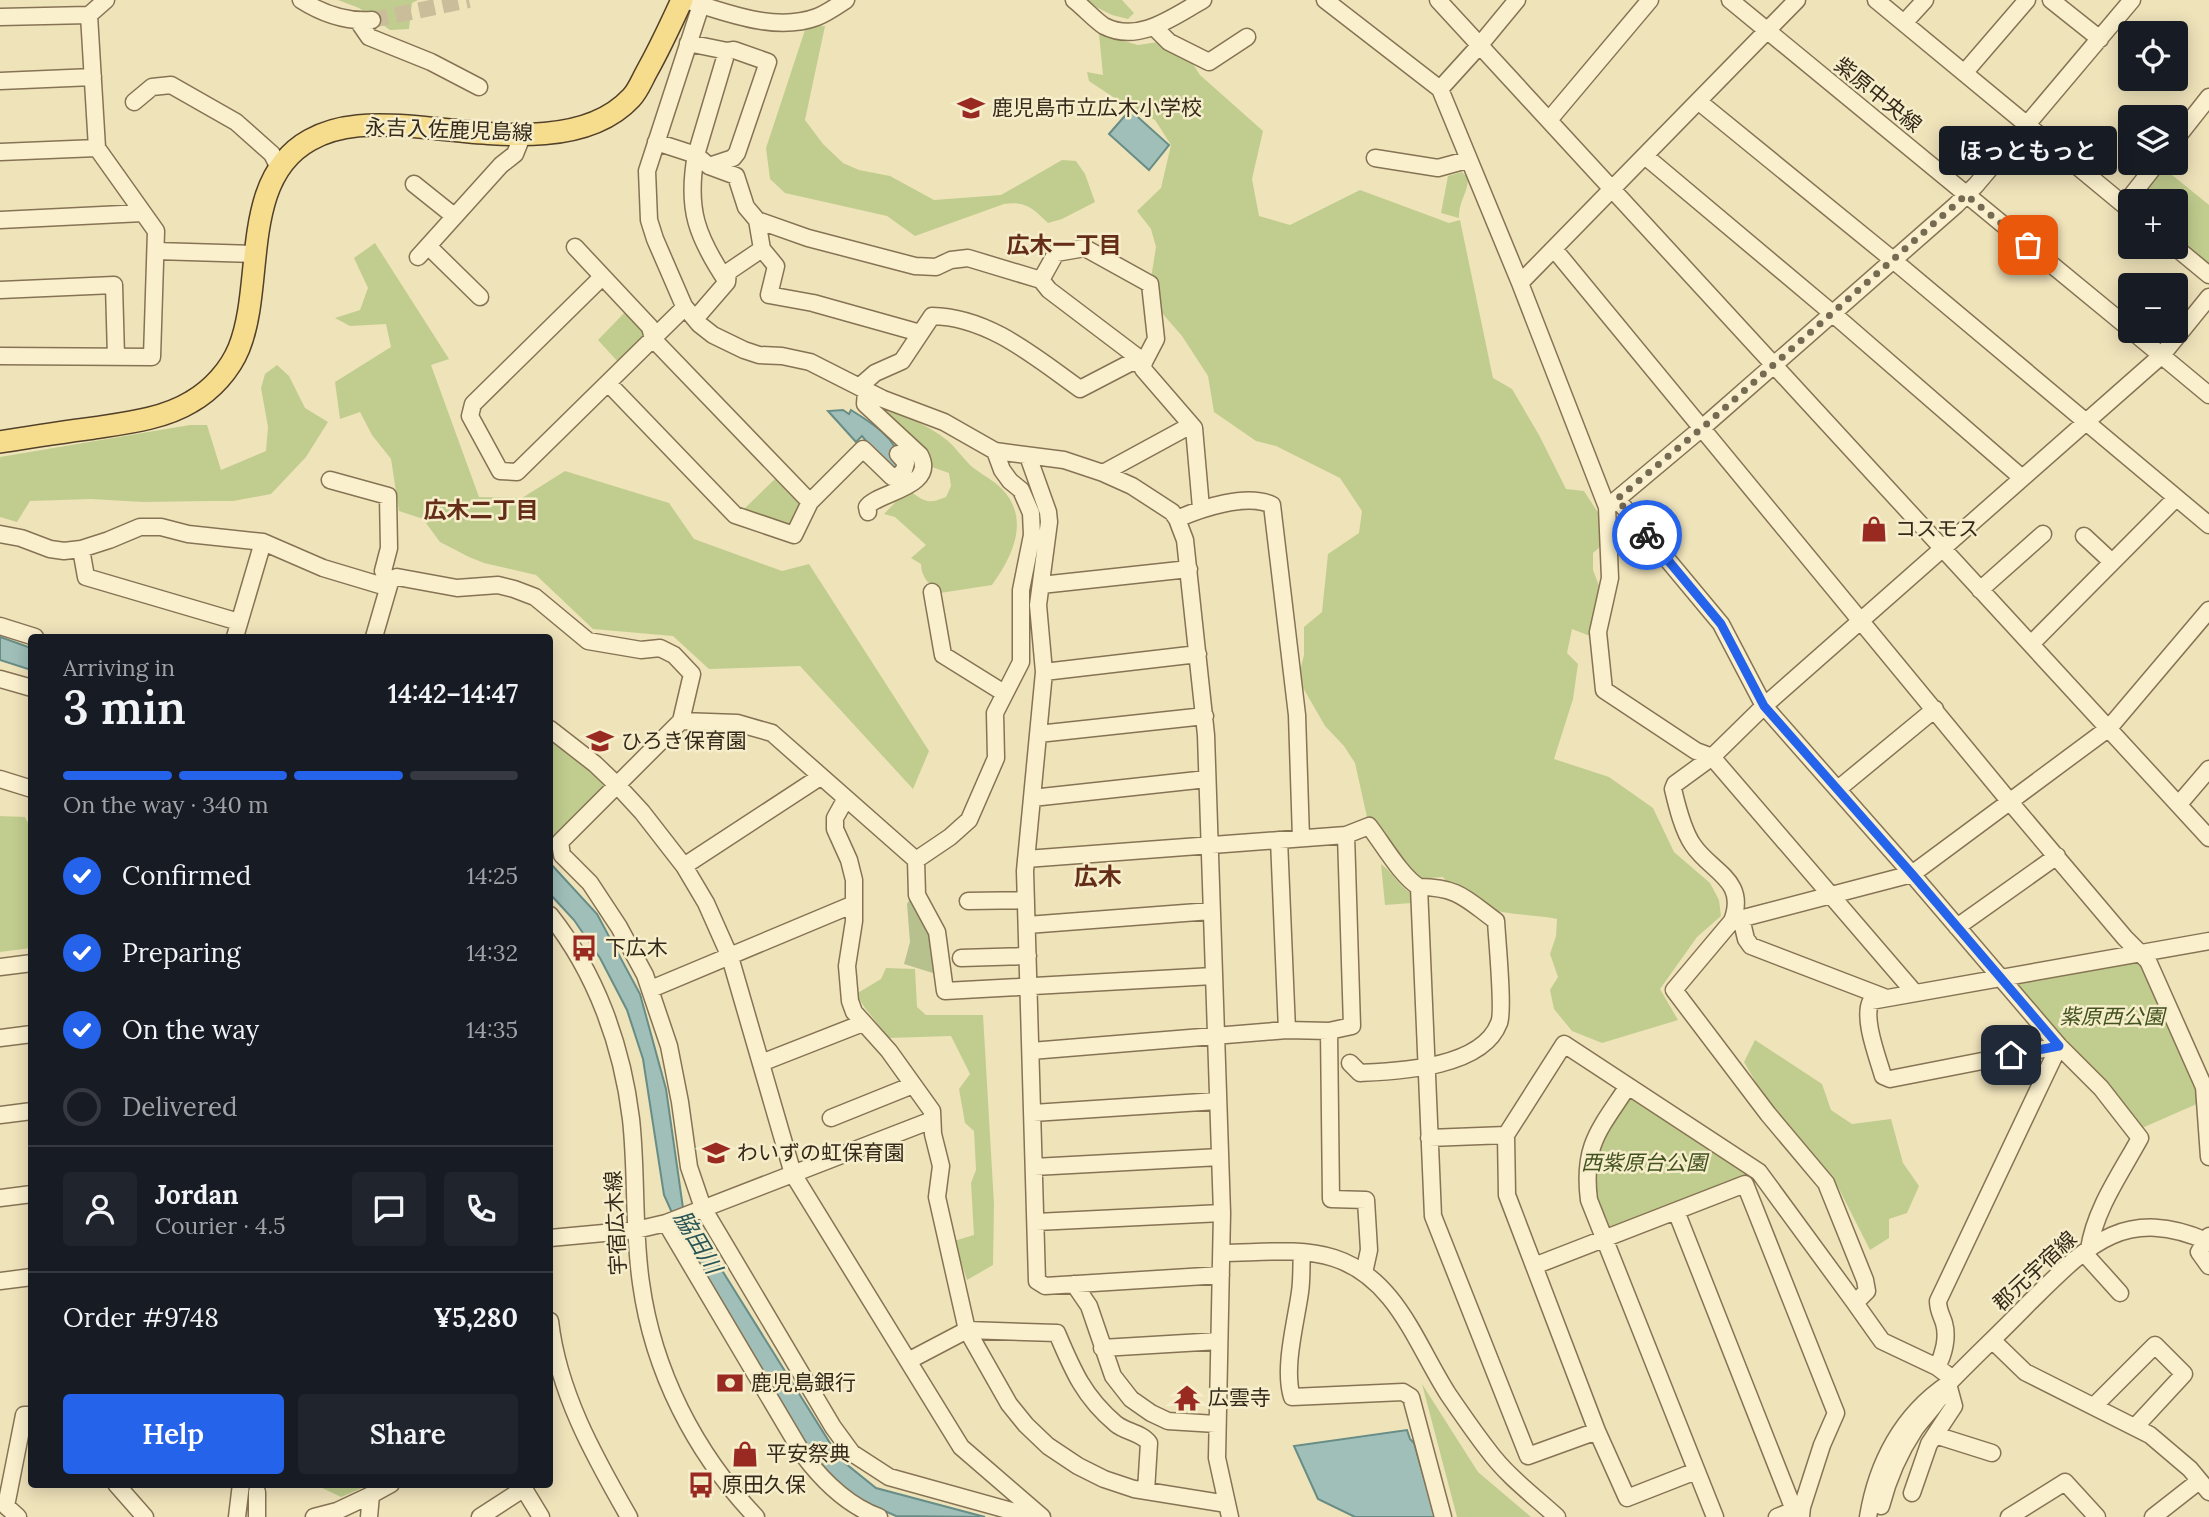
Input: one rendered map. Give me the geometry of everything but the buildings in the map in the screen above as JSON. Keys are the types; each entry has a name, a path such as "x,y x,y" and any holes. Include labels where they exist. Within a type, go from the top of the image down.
{"main road":[{"name":"永吉入佐鹿児島線","path":"0,442 163,414 189,404 208,391 226,371 239,348 247,319 257,231 264,205 279,168 289,154 309,141 337,129 354,126 400,126 541,135 591,126 617,112 633,96 665,37 689,2"}],"street":[{"path":"0,17 89,15 106,0"},
{"path":"301,0 324,13 365,20 369,37 431,62 480,87"},
{"path":"817,17 823,0"},
{"path":"845,800 835,818 835,829 853,872 854,920 848,949 848,986 854,1013 889,1051 932,1111 933,1134 941,1166 937,1197 967,1330 1009,1404 1048,1447 1104,1479 1228,1511 1219,1474 1216,1424 1222,1213 1205,716 1185,540 1177,519 1161,504 1132,486 1103,473 1064,460 995,451 944,422 863,389 810,362 782,356 759,355 713,335 690,313 655,239 649,220 647,171 688,43 689,2 778,23 817,17 846,0"},
{"path":"1074,0 1103,25 1136,31 1154,27 1203,0"},
{"path":"1325,0 1440,89 1612,503 1721,624 1764,706 1912,874 1998,977 2059,1046 2101,1088 2140,1138 2101,1210 2086,1250 2120,1293"},
{"path":"1438,0 2209,838"},
{"path":"1440,89 1517,0"},
{"path":"1549,120 1650,0"},
{"name":"紫原中央線","path":"1730,0 2118,319"},
{"path":"1520,284 1797,0"},
{"path":"1876,0 2118,200"},
{"path":"1904,23 1925,0"},
{"path":"1965,72 2027,0"},
{"path":"2051,0 2100,39"},
{"path":"1914,992 1712,757 1696,751 1604,690 1598,632 1610,578 1612,503 1702,428 1966,195 2132,0"},
{"path":"0,356 152,357 156,231 97,148 89,15"},
{"path":"1154,27 1169,42 1209,62 1247,37"},
{"path":"688,43 734,50 768,62 737,153 733,158 702,161"},
{"path":"727,51 702,161 691,183 700,236 727,282"},
{"path":"0,81 93,77"},
{"path":"134,102 152,87 171,85 236,122 272,154 279,168"},
{"path":"2188,124 2209,97"},
{"path":"1698,101 1893,260 2209,525"},
{"path":"480,298 423,251 501,165 516,154 523,134"},
{"path":"656,142 736,176 747,207 757,220 762,248 776,266 769,295 813,303 920,334"},
{"path":"0,152 97,148"},
{"path":"1645,156 2021,477"},
{"path":"1374,159 1438,168 1468,160"},
{"path":"414,184 454,216"},
{"path":"0,220 143,213"},
{"path":"757,220 808,238 915,266 936,267 951,260 968,258 1041,280 1049,290 1144,362"},
{"path":"575,247 650,327 653,339 810,502"},
{"path":"603,277 473,404 470,416 500,471 517,472 653,339 690,313 727,282 729,272 762,248"},
{"path":"1041,280 1056,253 1085,248 1150,284 1156,339 1143,369 1194,428 1201,508"},
{"path":"1554,249 2010,802 2125,938 2148,961 2204,1087 2209,1146"},
{"path":"156,251 255,254"},
{"path":"2188,258 2209,275"},
{"path":"0,290 114,285 116,357"},
{"path":"1884,998 1751,946 1736,919 1732,887 1720,870 1699,854 1691,843 1673,789 1675,784 1712,757 1764,706 2162,355 2209,297"},
{"path":"869,512 867,507 873,500 903,489 920,473 923,466 920,455 865,404 863,389 876,373 902,361 932,316 951,316 1009,338 1080,389 1130,363 1144,362"},
{"name":"紫原中央線","path":"2147,343 2209,395"},
{"path":"608,383 735,515 794,535 810,502 863,449 891,477 898,477 904,470 906,463 898,454"},
{"path":"1103,473 1182,430"},
{"path":"916,860 950,837 969,820 996,758 995,713 1021,662 1021,590 1032,535 1031,513 1021,490 1002,470 995,451"},
{"path":"1028,456 1049,522 1039,627 1044,672 1026,859 1037,1281 1045,1286 1222,1275"},
{"path":"330,480 388,496 389,548 383,570 390,582 375,634"},
{"path":"2031,644 2176,498"},
{"path":"1177,519 1201,508 1260,499 1272,505 1297,715 1301,838"},
{"path":"0,534 64,551 109,540 130,529 152,526 188,534 263,542 323,568 383,586 397,577 457,588 498,585 514,589 535,597 588,641 640,650 660,648 674,655 692,674 681,721 560,842 562,855 590,883 620,927 651,989 669,1046 689,1167 699,1209 833,1427 852,1452 889,1477 1033,1517"},
{"path":"1980,590 2043,534"},
{"path":"2084,536 2112,562"},
{"path":"81,548 86,577 237,630 263,542"},
{"path":"1041,585 1189,569"},
{"path":"932,592 943,655 1004,693"},
{"path":"1855,1303 1867,1291 1865,1280 1826,1183 1768,1114 1674,990 1736,919 1912,874 2109,728 2209,610"},
{"path":"0,626 28,635"},
{"path":"1044,672 1198,654"},
{"path":"0,679 28,687"},
{"path":"1838,789 1936,709"},
{"path":"1038,734 1205,716"},
{"path":"681,721 737,723 772,733 916,860 917,895 937,932 945,991 1213,976"},
{"path":"553,731 587,757 618,786 684,866 706,903 730,956 793,1174 961,1447 1042,1517"},
{"path":"2179,804 2209,769"},
{"path":"684,866 820,777"},
{"path":"0,779 28,788"},
{"path":"1032,798 1207,779"},
{"path":"1026,859 1346,835 1369,826 1389,850 1408,880 1419,887 1441,887 1457,893 1496,921 1500,1021 1490,1038 1472,1051 1450,1061 1360,1073 1350,1063"},
{"path":"1031,1051 1287,1030 1329,1031 1353,1026 1346,835"},
{"path":"1279,840 1287,1030"},
{"path":"1957,927 2057,856"},
{"path":"1419,887 1433,1216 1528,1456 1598,1431"},
{"path":"968,901 1026,900"},
{"path":"651,989 854,904"},
{"path":"1027,925 1211,911"},
{"name":"宇宿広木線","path":"553,921 576,953 594,985 610,1022 619,1055 631,1120 640,1282 664,1375 677,1406 693,1433 756,1517"},
{"path":"2059,1046 1890,1079 1883,1076 1872,1039 1868,1008 1871,1001 1914,992 2209,941"},
{"path":"961,958 1028,956"},
{"path":"0,967 28,964"},
{"path":"761,1063 863,1023"},
{"path":"1329,1031 1331,1199 1366,1200 1369,1250 1364,1273"},
{"path":"0,1038 28,1034"},
{"path":"1696,1471 1627,1498 1598,1431 1507,1195 1506,1135 1564,1044 1759,1172 1882,1341 1937,1367 1950,1382 1954,1406 1919,1470 1912,1493"},
{"path":"1937,1367 1946,1337 1938,1301 2059,1046"},
{"path":"831,1118 913,1086"},
{"path":"1628,1086 1590,1149 1587,1165 1590,1200 1715,1517"},
{"path":"1032,1113 1217,1101"},
{"path":"0,1115 28,1112"},
{"path":"553,1238 636,1230 668,1222 932,1120"},
{"path":"1429,1138 1506,1135"},
{"path":"1034,1167 1220,1157"},
{"path":"1534,1266 1745,1184 1836,1413 1799,1511"},
{"path":"0,1198 28,1194"},
{"path":"1676,1211 1799,1511"},
{"path":"1036,1222 1222,1213"},
{"path":"668,1222 804,1456 844,1497 877,1517"},
{"name":"郡元宇宿線","path":"1868,1517 1877,1480 1897,1436 1928,1397 1950,1382 2086,1250 2109,1236 2133,1228 2158,1227 2208,1239"},
{"path":"2208,1239 2199,1252 2209,1266"},
{"path":"1302,1252 1291,1360 1292,1397 1403,1392 1411,1397 1443,1517"},
{"path":"1222,1253 1302,1252 1335,1259 1364,1273 1388,1294 1448,1393 1490,1452 1504,1469 1557,1517"},
{"path":"0,1281 28,1278"},
{"path":"1074,1284 1089,1306 1102,1348 1118,1384 1131,1398 1151,1413 1168,1420 1216,1424"},
{"path":"908,1361 967,1330 1057,1333 1077,1380 1089,1398 1121,1427 1147,1439 1146,1491"},
{"path":"553,1339 566,1387 585,1438 629,1517"},
{"path":"1992,1340 2025,1372 2150,1435 2204,1486 2153,1517"},
{"path":"1102,1348 1219,1341"},
{"path":"2094,1406 2155,1345 2184,1374 2135,1427"},
{"name":"郡元宇宿線","path":"1879,1517 1886,1489 1903,1449 1950,1382"},
{"path":"18,1517 6,1506 24,1415 28,1415"},
{"path":"1936,1436 1992,1453"},
{"path":"2009,1517 2065,1482 2097,1517"},
{"path":"120,1488 145,1517"},
{"path":"237,1517 241,1488"},
{"path":"314,1517 337,1511 384,1488"},
{"path":"480,1517 521,1488"},
{"path":"523,1488 541,1517"},
{"path":"257,1492 257,1517"},
{"path":"369,1517 371,1495"},
{"path":"1777,1517 1799,1511"}],"green space":[{"path":"338,0 418,0 412,3 409,29 390,30 359,8"},
{"path":"1082,0 1122,0 1134,13 1128,19 1112,15"},
{"path":"825,26 805,120 823,144 843,163 859,170 890,176 934,200 1001,195 1062,160 1076,161 1085,174 1095,202 1048,223 1029,207 1004,204 915,236 887,216 785,193 770,179 766,148 806,27"},
{"path":"1099,34 1138,45 1158,42 1189,58 1200,75 1263,131 1252,179 1259,216 1290,225 1360,190 1449,223 1460,220 1493,378 1512,389 1566,489 1584,491 1613,536 1593,553 1593,570 1608,609 1595,638 1572,629 1567,653 1578,664 1573,699 1554,759 1609,777 1653,808 1674,852 1710,883 1719,900 1721,916 1697,937 1660,989 1678,1020 1602,1043 1572,1031 1554,1009 1550,990 1558,977 1550,954 1556,936 1557,919 1492,910 1467,901 1453,890 1443,877 1418,879 1378,836 1367,817 1355,763 1344,746 1325,726 1298,679 1304,655 1304,627 1322,612 1328,554 1359,533 1362,511 1340,478 1276,446 1256,441 1214,412 1208,376 1182,336 1148,297 1156,247 1151,229 1137,211 1161,188 1171,145 1155,120 1089,81 1087,72 1103,75"},
{"path":"1462,172 1468,178 1459,218 1441,213 1448,176"},
{"path":"2154,175 2172,175 2209,205 2209,269 2188,251 2188,189 2143,189"},
{"path":"375,243 449,359 431,365 479,497 522,498 565,471 669,503 694,539 782,571 809,564 929,751 913,789 800,666 709,669 673,636 593,629 536,575 469,557 440,542 423,519 399,511 391,459 372,435 360,412 340,419 335,382 391,347 386,324 350,326 335,318 360,310 368,288 354,258"},
{"path":"626,311 642,328 642,340 619,363 598,340"},
{"path":"277,365 289,376 305,408 328,422 306,457 271,494 233,501 30,501 17,522 0,517 0,457 190,425 207,425 221,470 266,451 268,427 261,388 265,374"},
{"path":"870,402 939,434 970,465 1001,488 1010,500 1017,524 1016,537 1006,562 992,585 940,593 927,581 921,564 911,558 926,545 895,517 884,514 908,489 925,500 934,501 946,497 951,486 949,473 929,466"},
{"path":"778,476 801,505 793,523 786,527 741,512"},
{"path":"553,739 605,783 604,789 556,843 553,840"},
{"path":"0,816 25,817 28,823 28,948 0,952"},
{"path":"1381,864 1412,894 1411,903 1385,905"},
{"path":"911,897 933,932 936,974 904,964 910,942 907,904"},
{"name":"紫原西公園","path":"2135,960 2146,968 2198,1088 2199,1103 2142,1128 2016,987 2019,981"},
{"path":"886,968 915,969 917,1007 926,1015 983,1015 994,1204 993,1265 967,1280 954,1241 974,1235 971,1183 976,1170 974,1131 965,1123 959,1089 970,1074 951,1036 889,1038 865,1008 856,994 881,979"},
{"path":"1755,1040 1822,1084 1831,1110 1852,1124 1891,1119 1903,1163 1919,1186 1907,1213 1889,1219 1889,1238 1870,1250 1836,1183 1769,1105 1744,1062"},
{"name":"西紫原台公園","path":"1634,1097 1751,1173 1613,1228 1607,1226 1592,1187 1594,1154 1626,1099"},
{"path":"1422,1384 1478,1472 1531,1517 1457,1517"},
{"path":"322,1488 362,1488 341,1497"}],"water":[{"path":"1130,110 1169,145 1149,170 1109,134"},
{"path":"843,410 849,414 851,410 889,438 901,462 894,474 862,436 856,442 828,411"},
{"path":"0,637 28,647 28,669 0,660"},
{"name":"脇田川","path":"553,866 597,914 640,994 666,1089 683,1208 840,1459 876,1488 985,1517 896,1516 844,1493 819,1469 682,1235 664,1195 643,1059 627,1010 600,958 574,920 553,897"},
{"path":"1407,1430 1414,1443 1435,1517 1355,1517 1318,1499 1294,1446"}],"tunnel":[{"path":"372,20 469,0"}],"way so far":[{"path":"1647,535 1617,499 1702,428 1966,195 2028,245"}],"place":[{"name":"鹿児島市立広木小学校","path":"971,108"},
{"name":"ほっともっと","path":"2028,245"},
{"name":"コスモス","path":"1874,529"},
{"name":"ひろき保育園","path":"600,741"},
{"name":"下広木","path":"584,948"},
{"name":"わいずの虹保育園","path":"716,1153"},
{"name":"鹿児島銀行","path":"730,1383"},
{"name":"広雲寺","path":"1187,1398"},
{"name":"平安祭典","path":"745,1454"},
{"name":"原田久保","path":"701,1485"}],"district":[{"name":"広木一丁目","path":"1064,245"},
{"name":"広木二丁目","path":"481,510"},
{"name":"広木","path":"1098,877"}],"route":[{"path":"1647,535 1721,624 1764,706 2059,1046 2011,1055"}]}
